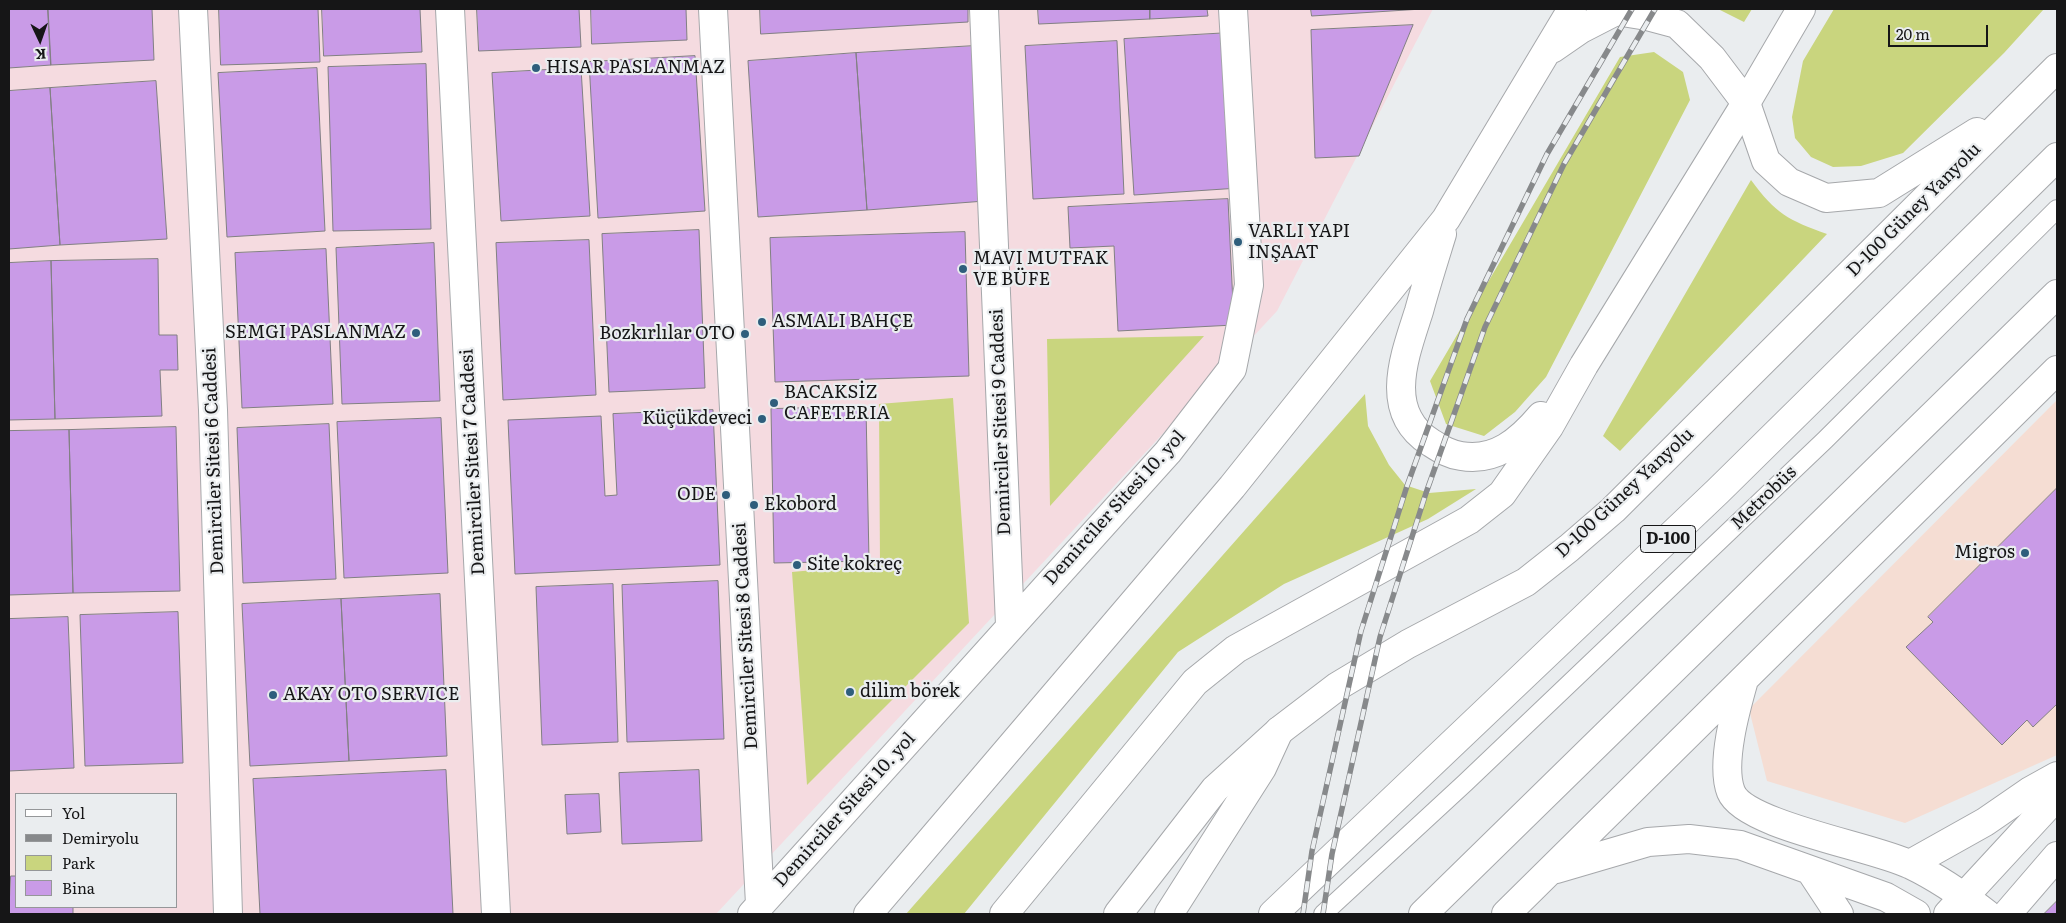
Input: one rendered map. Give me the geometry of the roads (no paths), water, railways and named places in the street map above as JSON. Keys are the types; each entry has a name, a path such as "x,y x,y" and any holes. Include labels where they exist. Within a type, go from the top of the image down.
{"main road":[{"name":"Demirciler Sitesi 6 Caddesi","path":"193,9 213,410 228,914"},
{"name":"Demirciler Sitesi 7 Caddesi","path":"450,9 496,914"},
{"name":"Demirciler Sitesi 8 Caddesi","path":"713,9 756,909"},
{"name":"Demirciler Sitesi 9 Caddesi","path":"984,9 1010,625"},
{"name":"Demirciler Sitesi 10. yol","path":"756,909 1010,625 1168,452 1232,369 1248,285 1233,9"},
{"path":"868,914 1232,487 1446,220 1572,9"},
{"path":"1004,914 1195,682 1236,649 1469,520 1502,494 1549,427 1584,365 1746,103 1801,9"},
{"path":"1545,54 1581,29 1616,11 1647,16 1677,24 1712,58 1746,103 1766,161 1789,182 1826,198 1879,194 2022,103"},
{"name":"D-100 Güney Yanyolu","path":"1118,914 1215,789 1280,730 1338,686 1408,644 1526,582 1613,510 2057,68"},
{"name":"D-100","path":"1273,914 1718,491 2057,156"},
{"path":"1446,220 1406,351 1400,384 1405,415 1417,434 1446,453 1472,458 1498,454 1526,435 1584,365"},
{"path":"1423,914 2057,294"},
{"path":"1506,914 2057,370"},
{"path":"1744,680 1730,733 1728,770 1731,792 1745,808 1782,824 1910,864 1956,905 1987,914"},
{"path":"1170,914 1262,768 1280,730"},
{"path":"1910,864 1984,822 2030,791 2057,776"},
{"path":"1956,905 2057,796"},
{"path":"1552,870 1648,842 1689,839 1740,845 1886,898 1916,914"},
{"path":"2007,914 2057,856"},
{"path":"1810,870 1838,914"}],"lane":[{"name":"Metrobüs","path":"1465,783 1825,440 2057,209"},
{"path":"1323,914 1465,783"},
{"path":"1339,914 1465,783"}],"railway":[{"path":"1303,914 1312,851 1361,631 1407,486 1467,319 1547,154 1632,9"},
{"path":"1323,914 1332,854 1380,637 1426,493 1485,327 1564,164 1655,9"}],"place":[{"name":"HISAR PASLANMAZ","path":"536,68"},
{"name":"VARLI YAPI INŞAAT","path":"1238,242"},
{"name":"MAVI MUTFAK VE BÜFE","path":"963,269"},
{"name":"ASMALI BAHÇE","path":"762,322"},
{"name":"SEMGI PASLANMAZ","path":"416,333"},
{"name":"Bozkırlılar OTO","path":"745,334"},
{"name":"BACAKSİZ CAFETERIA","path":"774,403"},
{"name":"Küçükdeveci","path":"762,419"},
{"name":"ODE","path":"726,495"},
{"name":"Ekobord","path":"754,505"},
{"name":"Migros","path":"2025,553"},
{"name":"Site kokreç","path":"797,565"},
{"name":"dilim börek","path":"850,692"},
{"name":"AKAY OTO SERVICE","path":"273,695"}]}
